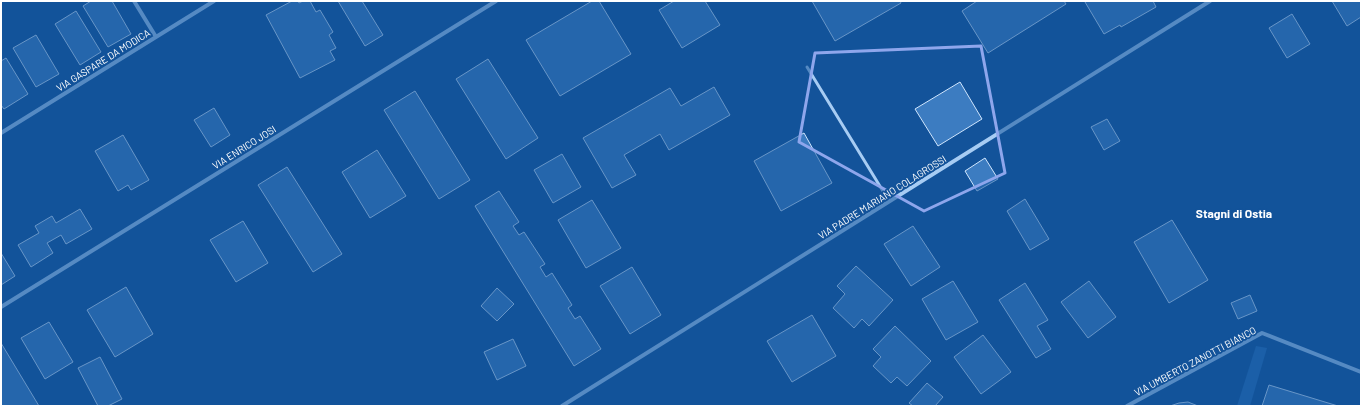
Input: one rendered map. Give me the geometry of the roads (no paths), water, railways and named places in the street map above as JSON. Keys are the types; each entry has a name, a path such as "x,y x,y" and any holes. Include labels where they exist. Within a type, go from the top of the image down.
{"street":[{"path":"134,1 156,37"},
{"name":"VIA GASPARE DA MODICA","path":"1,133 214,1"},
{"name":"VIA ENRICO JOSI","path":"1,307 496,1"},
{"name":"VIA PADRE MARIANO COLAGROSSI","path":"562,406 1210,1"},
{"name":"VIA UMBERTO ZANOTTI BIANCO","path":"1127,406 1262,333 1361,372"}],"lane":[{"path":"807,67 889,201"}],"district":[{"name":"Stagni di Ostia","path":"1234,214"}]}
